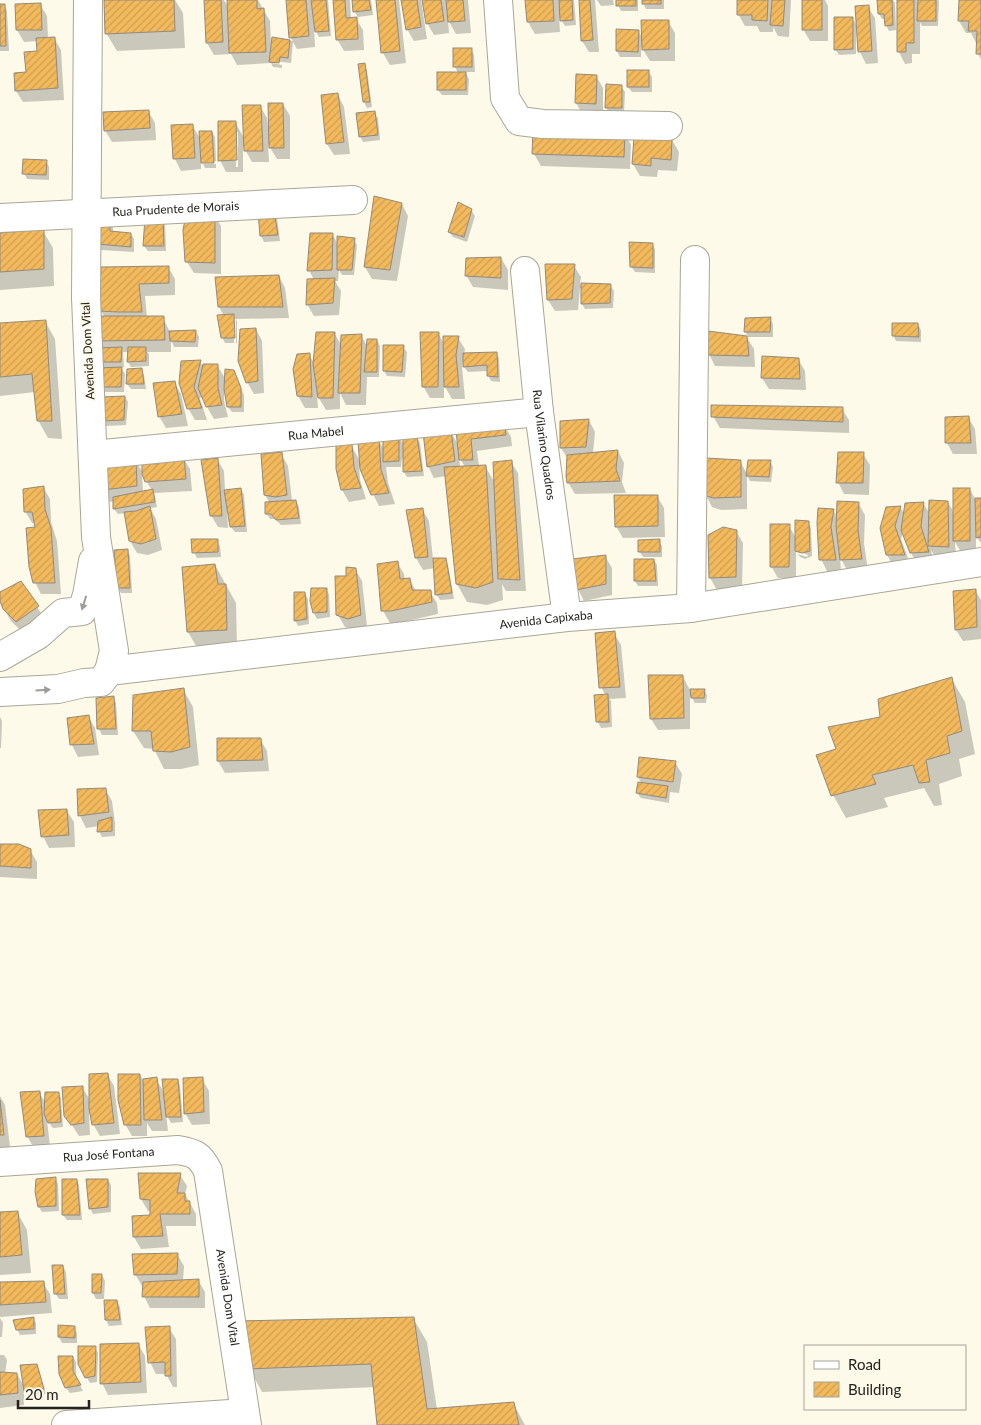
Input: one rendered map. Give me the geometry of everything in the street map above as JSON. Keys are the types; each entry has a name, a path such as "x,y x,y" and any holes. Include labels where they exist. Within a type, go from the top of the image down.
{"street":[{"name":"Avenida Dom Vital","path":"88,0 86,298 96,537 114,652 109,671"},
{"path":"498,0 505,98 519,121 543,124 668,126"},
{"name":"Rua Prudente de Morais","path":"0,218 353,200"},
{"path":"691,608 695,260"},
{"name":"Rua Vilarino Quadros","path":"525,271 539,412 567,617"},
{"name":"Rua Mabel","path":"93,455 539,412"},
{"path":"0,657 38,635 62,614 82,611 90,578 96,537"},
{"name":"Avenida Capixaba","path":"109,671 567,617 691,608 981,562"},
{"path":"0,692 58,689 84,683 101,682 109,671"},
{"name":"Rua José Fontana","path":"0,1162 178,1150 193,1153 203,1161 208,1171"},
{"name":"Avenida Dom Vital","path":"208,1171 246,1419"},
{"path":"66,1425 246,1419"}],"building":[{"path":"104,0 174,0 175,31 105,34"},
{"path":"204,0 221,0 223,42 206,43"},
{"path":"227,0 257,0 257,9 264,8 266,52 229,53"},
{"path":"286,0 306,0 309,36 289,38"},
{"path":"311,0 326,0 329,31 315,32"},
{"path":"333,0 345,0 346,18 357,17 358,39 336,40"},
{"path":"352,0 369,0 371,10 353,12"},
{"path":"376,0 395,0 400,51 381,53"},
{"path":"401,0 417,0 421,27 406,30"},
{"path":"422,0 441,0 444,21 426,24"},
{"path":"446,0 463,0 465,21 448,22"},
{"path":"525,0 553,0 554,21 527,22"},
{"path":"559,0 572,0 573,20 560,21"},
{"path":"579,0 590,0 593,40 581,41"},
{"path":"616,0 636,0 636,6 616,6"},
{"path":"642,0 661,0 661,4 642,4"},
{"path":"737,0 768,0 767,21 752,20 752,15 737,15"},
{"path":"772,0 785,0 783,26 770,25"},
{"path":"802,0 822,0 822,30 802,30"},
{"path":"877,0 892,0 893,25 885,26 884,14 878,14"},
{"path":"897,0 914,0 914,43 906,43 906,52 897,52"},
{"path":"918,0 936,0 936,21 917,21"},
{"path":"959,0 981,0 981,54 976,54 977,31 968,31 969,21 958,21"},
{"path":"41,3 42,30 16,30 15,4"},
{"path":"0,4 5,4 6,46 0,46"},
{"path":"869,5 872,51 858,52 855,6"},
{"path":"834,17 853,17 853,49 834,50"},
{"path":"641,20 669,20 669,49 642,50"},
{"path":"616,29 639,30 638,52 616,51"},
{"path":"55,37 58,88 15,91 14,73 26,72 24,52 37,51 36,38"},
{"path":"272,37 290,40 288,58 280,57 279,63 269,62"},
{"path":"453,48 472,48 472,67 453,67"},
{"path":"365,63 370,102 363,102 358,64"},
{"path":"627,70 649,70 649,87 627,87"},
{"path":"437,72 466,72 466,90 437,90"},
{"path":"576,74 597,75 596,104 575,103"},
{"path":"606,84 622,85 622,108 605,108"},
{"path":"338,93 344,142 326,144 321,95"},
{"path":"268,103 283,103 284,148 269,148"},
{"path":"242,105 261,105 263,151 244,151"},
{"path":"149,110 150,128 104,131 103,112"},
{"path":"375,111 378,135 359,137 356,113"},
{"path":"218,121 236,121 237,160 218,161"},
{"path":"193,124 195,158 173,159 171,125"},
{"path":"533,129 625,132 624,157 532,154"},
{"path":"199,131 212,131 214,163 201,163"},
{"path":"634,137 672,139 671,160 651,158 651,166 632,164"},
{"path":"23,159 47,160 46,175 22,174"},
{"path":"374,196 402,203 390,270 364,267"},
{"path":"458,202 472,209 464,237 448,232"},
{"path":"274,211 278,235 260,236 258,212"},
{"path":"215,213 215,263 185,262 183,230 186,215"},
{"path":"163,217 164,246 143,246 145,218"},
{"path":"110,220 110,231 131,233 131,247 97,244 98,221"},
{"path":"44,229 44,269 0,272 0,233"},
{"path":"310,233 333,233 332,270 307,271"},
{"path":"337,236 355,238 352,270 337,270"},
{"path":"629,242 653,243 653,268 630,267"},
{"path":"501,257 501,278 465,276 466,258"},
{"path":"545,264 575,264 572,299 547,300"},
{"path":"169,266 169,283 139,284 142,312 99,311 101,267"},
{"path":"279,275 283,307 218,307 215,277"},
{"path":"335,278 333,303 306,305 307,279"},
{"path":"581,283 611,284 610,303 581,304"},
{"path":"234,314 235,338 221,338 217,315"},
{"path":"95,316 164,316 165,340 96,341"},
{"path":"771,317 770,332 744,332 745,318"},
{"path":"46,320 52,421 37,421 32,374 0,377 0,323"},
{"path":"892,323 918,323 919,337 892,336"},
{"path":"256,328 258,381 246,383 238,361 240,329"},
{"path":"196,330 195,342 170,341 169,331"},
{"path":"708,331 747,336 749,356 707,355"},
{"path":"316,332 335,332 333,398 318,398 313,364"},
{"path":"420,332 439,332 438,387 422,387"},
{"path":"362,334 360,393 338,393 341,335"},
{"path":"443,336 459,336 456,355 459,387 444,387"},
{"path":"367,339 377,339 377,372 364,372"},
{"path":"383,345 404,345 402,372 383,371"},
{"path":"122,347 121,362 96,362 97,348"},
{"path":"128,347 146,347 146,361 127,362"},
{"path":"497,352 498,377 487,376 487,365 463,367 463,353"},
{"path":"310,353 312,397 297,396 293,369 297,354"},
{"path":"762,356 799,358 800,379 761,378"},
{"path":"201,360 194,387 202,408 187,409 179,383 181,361"},
{"path":"203,364 218,364 218,388 222,405 206,407 198,388"},
{"path":"122,367 121,387 99,387 98,368"},
{"path":"142,368 144,384 126,384 127,369"},
{"path":"225,369 234,370 241,388 241,407 227,407 224,389"},
{"path":"175,381 182,414 158,417 153,383"},
{"path":"125,396 124,420 102,421 101,397"},
{"path":"711,405 843,407 843,422 711,417"},
{"path":"969,416 971,443 945,443 945,417"},
{"path":"589,419 586,447 560,448 560,421"},
{"path":"504,423 506,435 471,439 473,460 459,460 456,430"},
{"path":"451,430 455,461 427,467 423,432"},
{"path":"399,435 399,461 383,462 383,437"},
{"path":"417,436 422,471 403,472 403,438"},
{"path":"379,439 381,470 389,493 371,495 360,469 358,441"},
{"path":"352,444 354,467 361,488 341,490 336,469 336,445"},
{"path":"618,450 616,469 620,481 567,483 567,455"},
{"path":"282,452 287,495 275,497 264,495 261,454"},
{"path":"838,452 864,452 863,483 836,483"},
{"path":"184,456 186,479 145,482 142,474 142,463 158,464 158,457"},
{"path":"218,458 222,516 210,516 201,460"},
{"path":"706,458 741,460 741,497 713,498 704,495"},
{"path":"136,459 137,486 102,490 102,462"},
{"path":"512,460 520,580 498,579 493,462"},
{"path":"748,460 771,460 769,477 746,476"},
{"path":"486,465 493,582 476,588 456,584 444,467"},
{"path":"44,486 45,509 51,528 55,583 33,583 29,567 26,528 35,527 32,512 24,512 23,489"},
{"path":"241,488 245,526 230,527 224,490"},
{"path":"953,488 970,488 970,541 953,541"},
{"path":"153,489 155,502 113,509 113,497"},
{"path":"614,495 658,495 658,526 615,527"},
{"path":"975,498 981,498 981,537 976,538"},
{"path":"296,500 299,518 276,520 271,514 265,514 265,502"},
{"path":"929,500 948,501 949,547 928,546"},
{"path":"837,501 859,502 858,530 862,559 840,560 836,527"},
{"path":"924,502 921,526 929,552 910,553 901,530 905,503"},
{"path":"150,506 156,539 141,544 129,541 124,512 136,511"},
{"path":"901,506 895,526 905,555 886,555 880,528 886,507"},
{"path":"423,508 428,557 415,558 406,510"},
{"path":"818,508 834,509 831,527 836,560 819,560"},
{"path":"795,520 809,521 810,551 802,553 795,551"},
{"path":"770,524 790,524 789,567 770,567"},
{"path":"723,527 737,530 736,577 709,578 708,535"},
{"path":"191,539 218,539 218,552 192,553"},
{"path":"660,539 660,552 638,552 638,540"},
{"path":"128,549 130,588 117,588 114,550"},
{"path":"606,555 606,584 576,590 572,559"},
{"path":"433,558 446,558 452,593 435,595"},
{"path":"634,559 654,559 656,581 634,581"},
{"path":"398,561 400,579 410,578 412,590 431,590 432,602 391,611 381,611 377,564"},
{"path":"215,564 218,584 226,584 227,630 187,632 182,567"},
{"path":"346,567 356,568 361,615 348,619 336,615 335,576 346,576"},
{"path":"21,581 39,606 16,622 3,609 0,601 0,592"},
{"path":"311,588 327,588 327,612 313,613 310,601"},
{"path":"976,589 977,627 955,630 953,591"},
{"path":"294,592 305,592 307,619 294,621"},
{"path":"615,631 620,687 599,688 595,633"},
{"path":"648,675 683,675 684,718 650,719"},
{"path":"952,677 962,731 947,736 950,753 926,760 930,782 919,783 913,765 872,775 876,784 831,796 816,755 836,749 828,727 880,717 878,699"},
{"path":"184,688 190,747 171,752 153,751 151,731 132,731 133,695"},
{"path":"690,689 705,689 704,698 691,698"},
{"path":"608,694 609,722 596,722 594,695"},
{"path":"114,696 116,729 97,729 96,698"},
{"path":"89,715 94,744 70,745 67,718"},
{"path":"217,738 261,738 263,760 217,761"},
{"path":"639,757 676,761 673,782 637,777"},
{"path":"638,782 668,786 666,798 636,793"},
{"path":"106,788 109,812 78,816 77,789"},
{"path":"67,809 69,835 41,837 38,810"},
{"path":"112,817 112,831 97,832 98,821"},
{"path":"0,844 19,844 31,849 31,868 0,866"},
{"path":"108,1073 114,1123 92,1125 89,1109 89,1074"},
{"path":"118,1074 140,1074 141,1125 124,1125 118,1100"},
{"path":"157,1077 162,1120 144,1120 143,1079"},
{"path":"203,1077 204,1112 184,1114 183,1078"},
{"path":"162,1079 178,1079 181,1117 166,1117"},
{"path":"83,1086 84,1123 71,1125 64,1116 62,1087"},
{"path":"40,1091 44,1136 26,1137 20,1092"},
{"path":"45,1092 59,1092 61,1122 48,1123 44,1114"},
{"path":"0,1100 4,1135 0,1135"},
{"path":"138,1173 181,1173 177,1193 185,1193 185,1201 190,1201 190,1214 160,1214 163,1236 133,1237 132,1216 150,1215 150,1200 140,1199"},
{"path":"56,1177 56,1206 38,1207 35,1192 36,1179"},
{"path":"62,1179 77,1179 80,1215 62,1215"},
{"path":"86,1179 108,1179 108,1207 89,1209"},
{"path":"18,1211 22,1255 0,1257 0,1212"},
{"path":"178,1253 177,1274 134,1275 132,1254"},
{"path":"52,1265 63,1265 65,1294 54,1294"},
{"path":"92,1274 102,1274 101,1293 92,1293"},
{"path":"199,1279 199,1297 142,1297 143,1282"},
{"path":"44,1281 46,1302 0,1305 0,1282"},
{"path":"104,1300 117,1300 120,1320 105,1320"},
{"path":"34,1317 34,1329 16,1330 13,1320"},
{"path":"414,1317 427,1409 514,1402 519,1425 377,1425 371,1364 248,1369 239,1321"},
{"path":"58,1325 75,1326 75,1338 58,1337"},
{"path":"170,1326 171,1376 165,1376 165,1362 148,1363 145,1327"},
{"path":"139,1343 141,1382 100,1384 100,1344"},
{"path":"78,1346 96,1346 95,1376 85,1378 78,1364"},
{"path":"58,1356 73,1356 73,1371 81,1385 65,1388 59,1374"},
{"path":"37,1364 44,1389 24,1391 20,1365"},
{"path":"0,1372 17,1373 18,1393 0,1395"}]}
